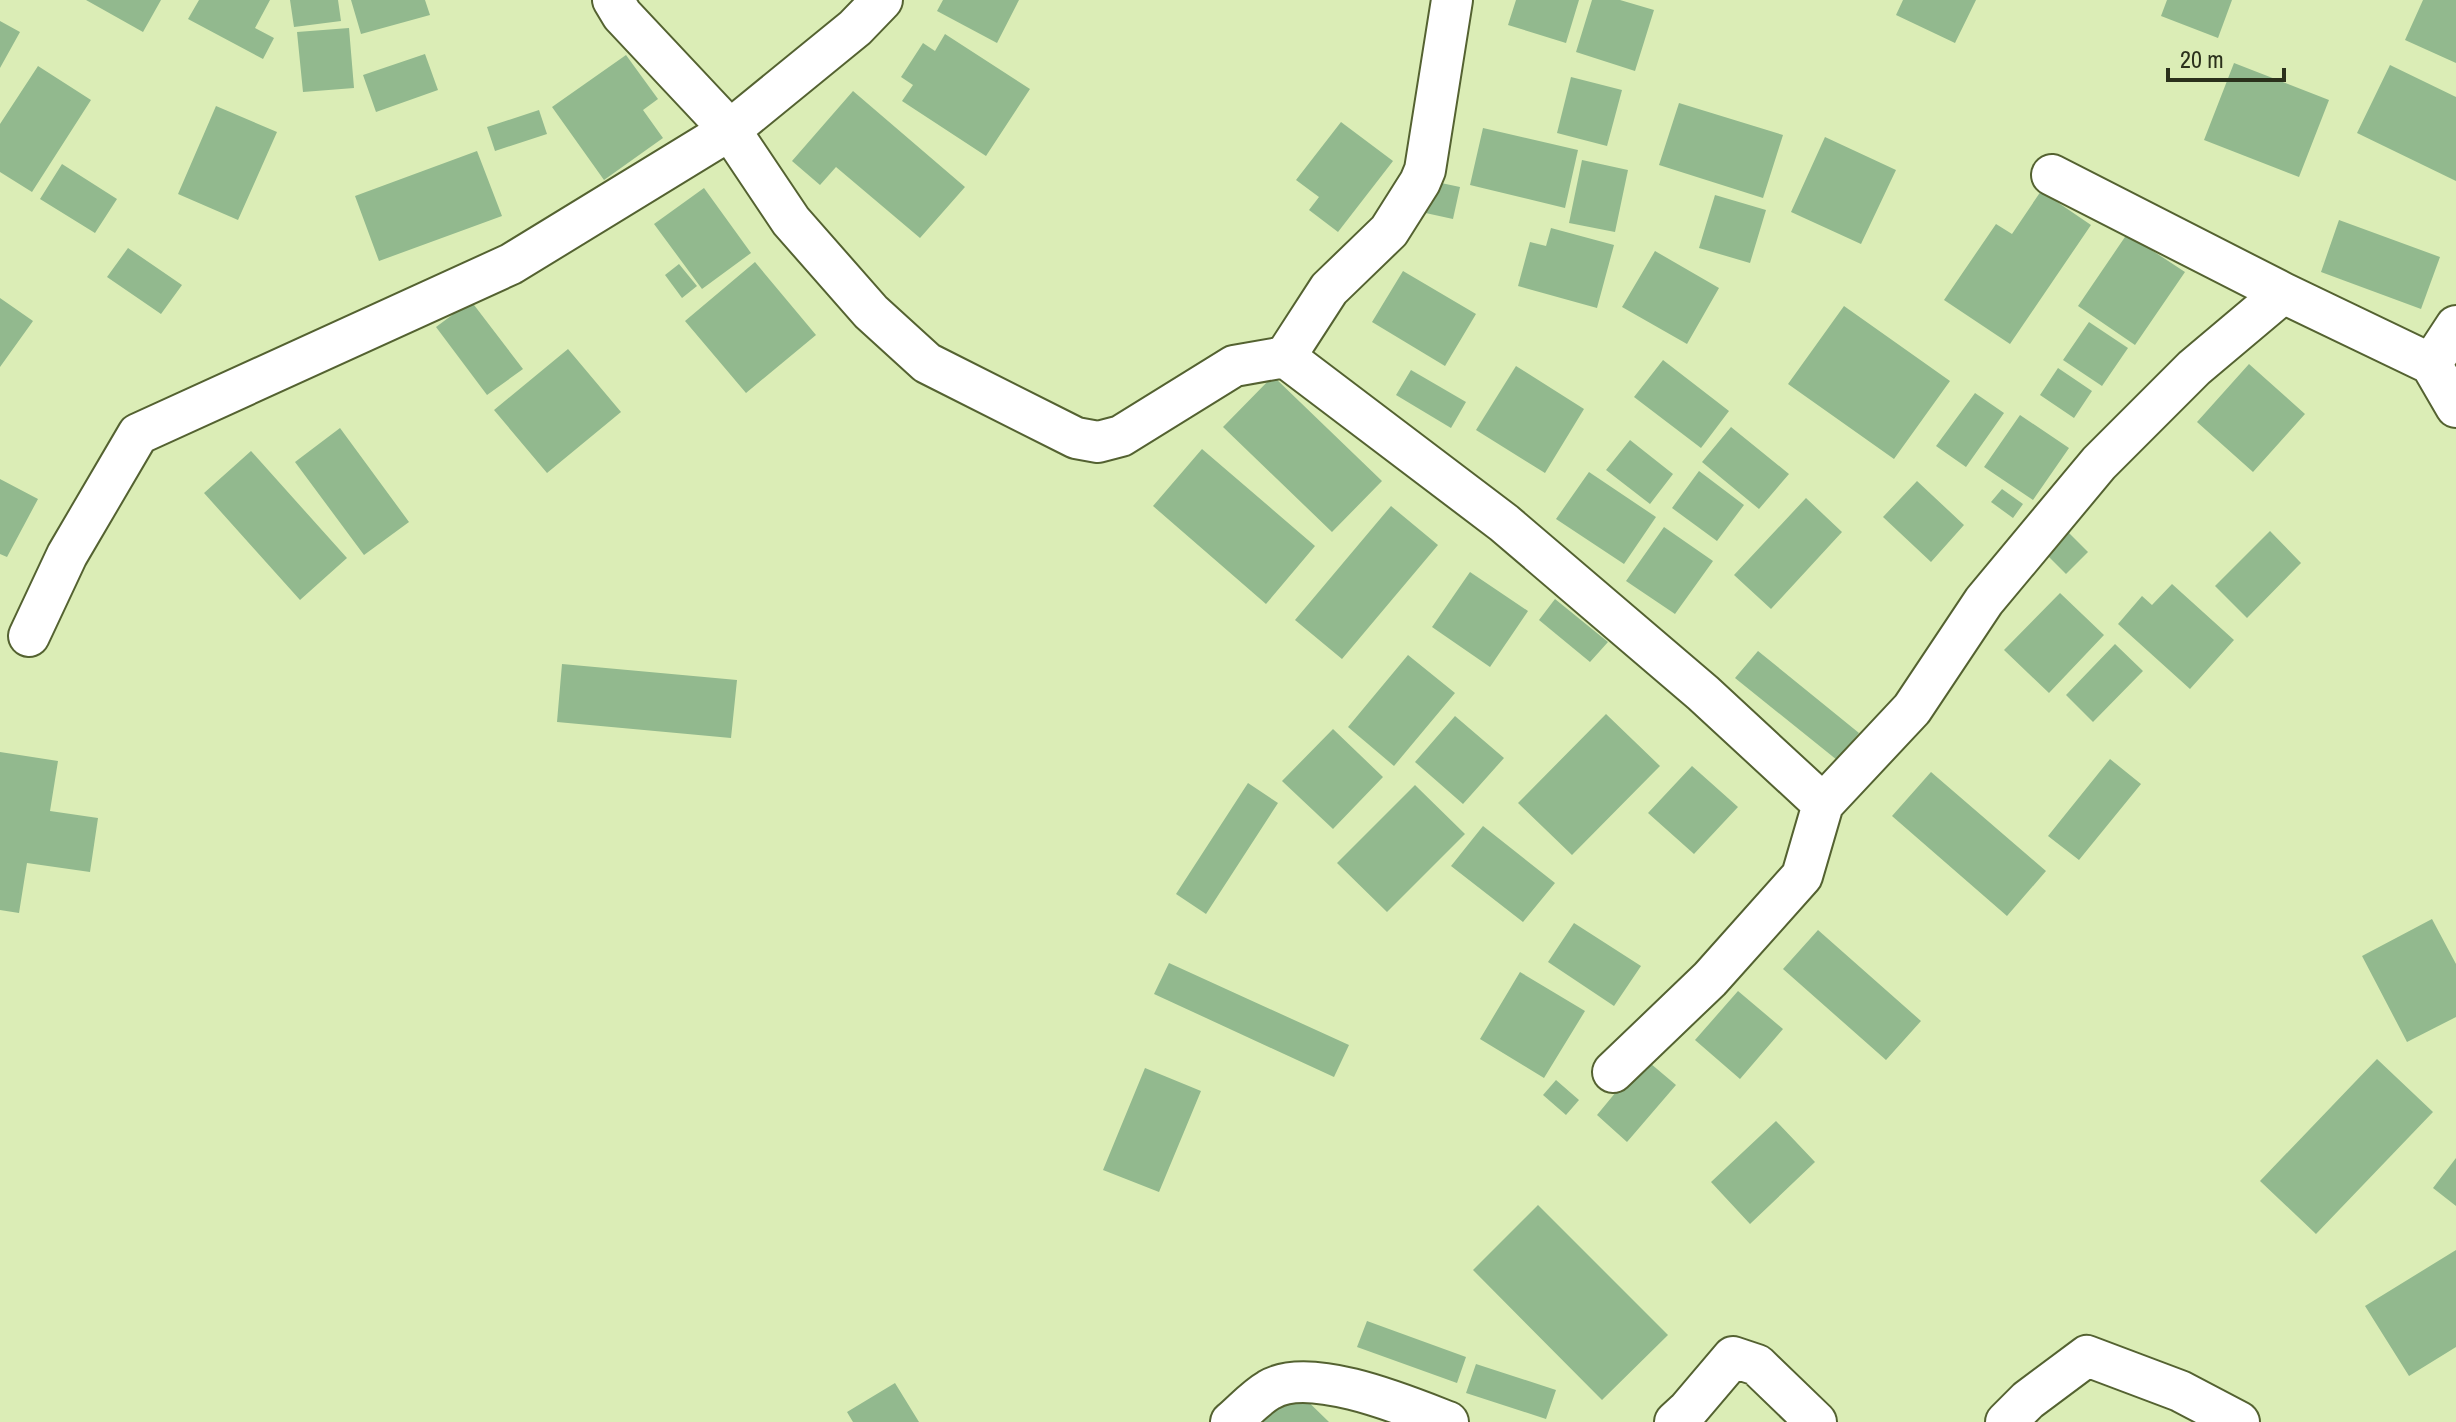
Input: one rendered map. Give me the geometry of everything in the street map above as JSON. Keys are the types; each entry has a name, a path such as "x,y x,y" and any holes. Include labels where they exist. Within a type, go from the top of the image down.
{"street":[{"path":"613,0 622,15 730,130 791,221 871,312 927,363 1076,438 1098,442 1121,436 1234,366 1285,357 1329,289 1389,231 1425,170 1452,0"},
{"path":"29,636 67,555 138,434 511,264 730,130 855,28 882,0"},
{"path":"2052,175 2283,293 2431,364 2456,407"},
{"path":"1613,1072 1710,979 1802,876 1823,804 1912,709 1984,601 2099,463 2194,368 2283,293"},
{"path":"2431,364 2456,326"},
{"path":"1285,357 1504,523 1703,693 1823,804"},
{"path":"2006,1422 2028,1400 2087,1356 2180,1391 2239,1422"},
{"path":"1675,1422 1733,1357 1757,1365 1816,1422"},
{"path":"1231,1422 1270,1389 1295,1381 1335,1384 1412,1407 1448,1422"}],"building":[{"path":"86,0 161,0 143,32"},
{"path":"199,0 270,0 255,28 274,38 263,59 188,19"},
{"path":"290,0 338,0 341,21 294,27"},
{"path":"351,0 425,0 430,15 361,34"},
{"path":"943,0 1019,0 997,43 937,11"},
{"path":"1516,0 1579,0 1566,43 1508,25"},
{"path":"1592,0 1620,0 1654,10 1635,71 1576,52"},
{"path":"1903,0 1976,0 1955,43 1896,15"},
{"path":"2167,0 2232,0 2218,38 2161,16"},
{"path":"2423,0 2456,0 2456,63 2405,40"},
{"path":"0,21 20,32 0,68"},
{"path":"349,28 354,88 303,92 297,32"},
{"path":"945,34 1030,89 986,156 902,101 913,85 901,77 923,43 935,51"},
{"path":"425,54 438,90 376,112 363,75"},
{"path":"626,55 658,99 643,110 663,138 604,180 552,107"},
{"path":"2234,63 2329,100 2299,177 2204,140"},
{"path":"2390,65 2456,97 2456,181 2357,133"},
{"path":"38,66 91,100 32,192 0,172 0,124"},
{"path":"1571,77 1622,90 1607,146 1557,133"},
{"path":"853,91 965,187 920,238 836,167 820,185 792,161"},
{"path":"1679,103 1783,135 1763,198 1659,165"},
{"path":"216,106 277,132 238,220 178,194"},
{"path":"539,110 547,134 495,151 487,127"},
{"path":"1341,122 1393,161 1338,232 1309,210 1319,197 1296,180"},
{"path":"1483,128 1578,150 1565,208 1470,185"},
{"path":"1825,137 1896,170 1861,244 1791,212"},
{"path":"477,151 502,216 379,261 355,196"},
{"path":"1582,160 1628,170 1615,232 1569,223"},
{"path":"62,164 117,199 95,233 40,199"},
{"path":"1427,180 1460,187 1453,219 1421,212"},
{"path":"704,188 751,253 702,289 654,224"},
{"path":"2041,191 2091,225 2010,344 1944,300 1996,224 2012,234"},
{"path":"1715,195 1766,210 1750,263 1699,248"},
{"path":"2339,220 2440,257 2421,309 2321,272"},
{"path":"1551,228 1614,245 1597,308 1518,286 1530,242 1546,246"},
{"path":"2127,234 2185,272 2135,345 2078,306"},
{"path":"128,248 182,285 161,314 107,277"},
{"path":"1655,251 1719,288 1687,344 1622,307"},
{"path":"755,262 816,335 746,393 685,321"},
{"path":"679,264 697,286 682,298 665,275"},
{"path":"1403,271 1476,314 1445,366 1372,322"},
{"path":"0,298 33,321 0,367"},
{"path":"471,301 523,369 487,395 436,327"},
{"path":"1844,306 1950,381 1894,459 1788,384"},
{"path":"2089,322 2128,348 2102,386 2063,360"},
{"path":"568,349 621,412 547,473 494,410"},
{"path":"1663,360 1729,411 1701,448 1634,397"},
{"path":"2249,364 2305,414 2253,472 2197,422"},
{"path":"1516,366 1584,409 1545,473 1476,430"},
{"path":"2058,368 2092,391 2074,418 2040,395"},
{"path":"1411,370 1466,402 1451,428 1396,395"},
{"path":"1273,376 1382,481 1332,532 1223,427"},
{"path":"1975,393 2004,413 1966,467 1936,446"},
{"path":"2020,415 2069,448 2033,500 1984,467"},
{"path":"1731,427 1789,474 1759,509 1702,462"},
{"path":"340,428 409,522 364,555 295,462"},
{"path":"1630,440 1673,474 1650,504 1606,470"},
{"path":"1202,449 1315,546 1266,604 1153,506"},
{"path":"251,451 347,558 300,600 204,493"},
{"path":"1699,471 1744,505 1717,541 1672,508"},
{"path":"1589,472 1656,517 1624,564 1556,519"},
{"path":"0,479 38,499 7,557 0,554"},
{"path":"1917,481 1964,525 1931,562 1883,517"},
{"path":"2002,489 2023,504 2013,518 1991,502"},
{"path":"1806,498 1842,532 1771,609 1734,575"},
{"path":"1391,506 1438,545 1342,659 1295,620"},
{"path":"1664,527 1713,561 1675,614 1626,581"},
{"path":"2067,531 2088,552 2066,574 2045,553"},
{"path":"2270,531 2301,563 2247,618 2215,586"},
{"path":"1470,572 1528,611 1490,667 1432,627"},
{"path":"2172,584 2234,640 2190,689 2118,624 2142,596 2152,605"},
{"path":"2060,593 2104,635 2049,693 2004,650"},
{"path":"1555,599 1608,642 1590,662 1539,620"},
{"path":"2115,644 2143,671 2093,722 2066,695"},
{"path":"1758,651 1859,733 1837,760 1735,678"},
{"path":"1408,655 1455,693 1394,766 1348,727"},
{"path":"562,664 737,680 731,738 557,722"},
{"path":"1606,714 1660,766 1572,855 1518,803"},
{"path":"1455,716 1504,758 1463,804 1415,762"},
{"path":"1333,729 1383,777 1333,829 1282,781"},
{"path":"0,752 58,761 50,811 98,818 90,872 27,863 19,913 0,910"},
{"path":"2110,759 2141,784 2079,860 2048,836"},
{"path":"1692,766 1738,807 1694,854 1648,813"},
{"path":"1931,772 2046,871 2007,916 1892,816"},
{"path":"1248,783 1278,803 1206,914 1176,894"},
{"path":"1415,785 1465,834 1387,912 1337,863"},
{"path":"1483,826 1555,883 1523,922 1451,866"},
{"path":"2432,919 2456,964 2456,1017 2407,1042 2362,956"},
{"path":"1574,923 1641,966 1614,1006 1548,962"},
{"path":"1818,930 1921,1021 1886,1060 1783,969"},
{"path":"1169,963 1349,1045 1334,1077 1154,994"},
{"path":"1520,972 1585,1011 1544,1078 1480,1039"},
{"path":"1738,991 1783,1029 1740,1079 1695,1040"},
{"path":"1644,1058 1676,1085 1627,1142 1597,1115"},
{"path":"2377,1059 2433,1112 2316,1234 2260,1181"},
{"path":"1145,1068 1201,1091 1159,1192 1103,1170"},
{"path":"1556,1080 1579,1100 1566,1115 1543,1095"},
{"path":"1776,1121 1815,1162 1750,1224 1711,1182"},
{"path":"2456,1158 2456,1206 2433,1188"},
{"path":"1538,1205 1668,1335 1602,1400 1473,1270"},
{"path":"2456,1250 2456,1347 2409,1376 2365,1306"},
{"path":"1367,1321 1466,1357 1457,1383 1357,1347"},
{"path":"1476,1364 1556,1390 1546,1419 1466,1393"},
{"path":"895,1383 919,1422 853,1422 847,1412"},
{"path":"1291,1385 1329,1422 1254,1422"}]}
